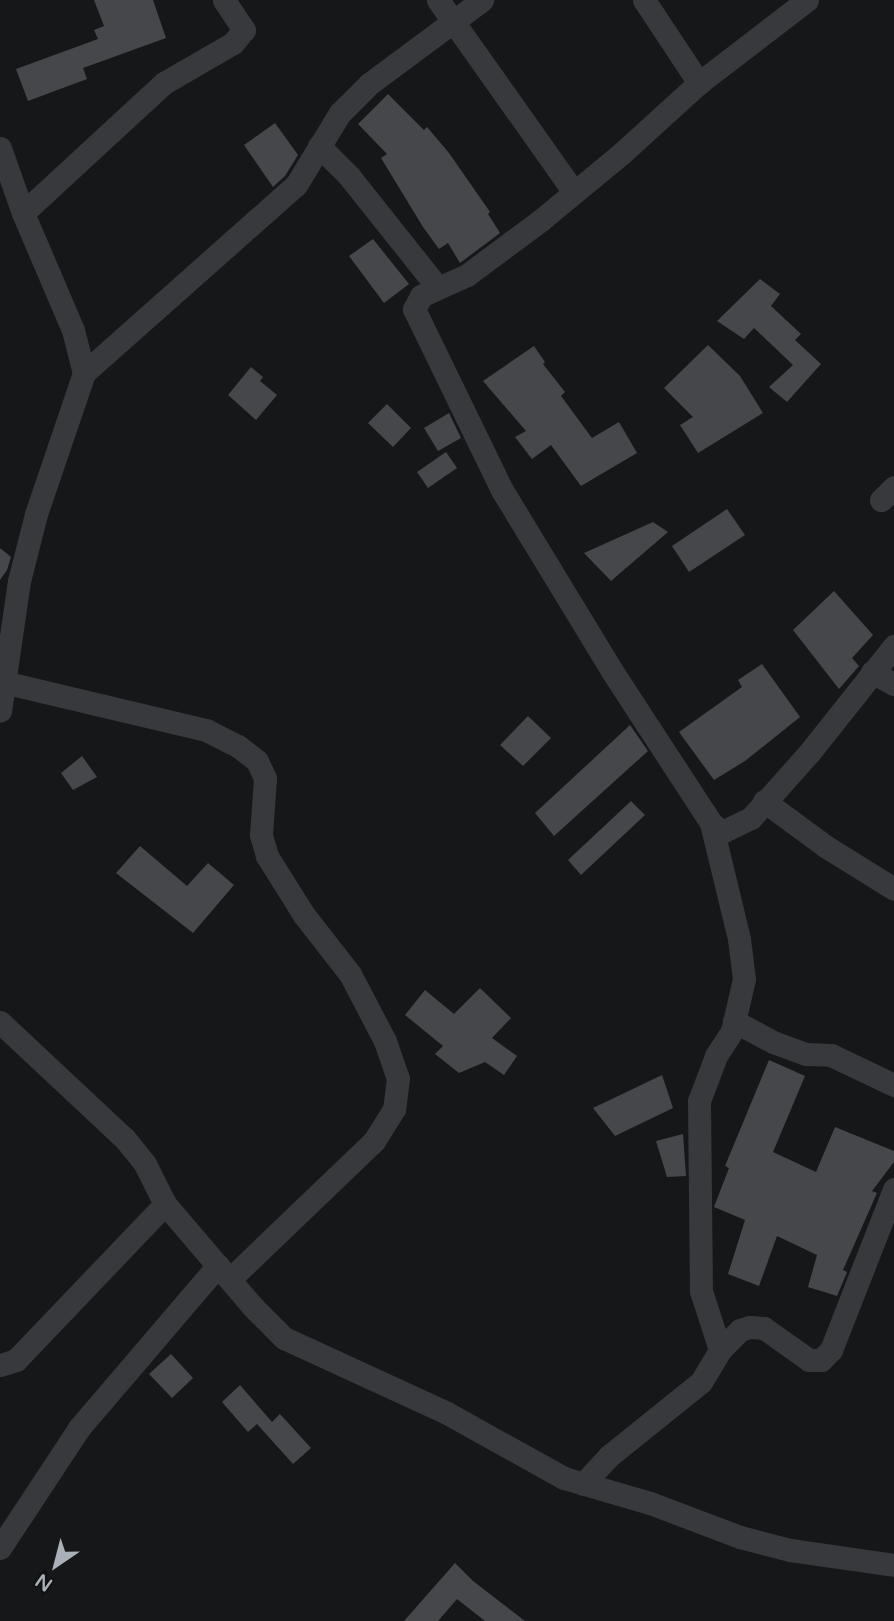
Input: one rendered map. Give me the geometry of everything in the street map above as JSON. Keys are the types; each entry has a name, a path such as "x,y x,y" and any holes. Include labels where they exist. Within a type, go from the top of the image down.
{"street":[{"path":"23,213 164,83 233,43 244,30 223,0"},
{"path":"438,0 574,192"},
{"path":"0,711 19,581 36,514 84,373 296,185 341,113 369,83 482,0"},
{"path":"643,0 699,83"},
{"path":"807,0 699,83 574,192 467,275 421,296 414,309 502,490 612,671 711,822 722,832 751,818 809,753 894,646"},
{"path":"319,146 349,176 438,288"},
{"path":"0,148 23,213 72,330 84,373"},
{"path":"872,672 894,684"},
{"path":"0,1548 79,1428 224,1271 374,1141 394,1109 398,1078 385,1041 350,974 304,915 267,856 261,835 265,778 257,761 238,746 206,730 4,682"},
{"path":"764,801 825,846 894,889"},
{"path":"711,822 741,952 744,979 734,1021 716,1056 699,1101 701,1291 720,1350"},
{"path":"734,1021 773,1042 806,1054 831,1055 894,1085"},
{"path":"0,1022 125,1139 145,1164 165,1204 252,1306 284,1338 447,1413 564,1478 650,1503 740,1537 790,1550 894,1565"},
{"path":"583,1483 609,1456 701,1382 720,1350 740,1331 750,1327 764,1328 810,1360 821,1360 831,1350 894,1189"},
{"path":"0,1365 16,1360 165,1204"}],"building":[{"path":"94,0 153,0 166,38 83,68 87,79 28,101 16,69 98,39 94,30 104,26"},
{"path":"388,94 424,130 427,127 449,153 490,212 488,214 500,233 460,263 448,243 439,249 381,158 387,154 358,124"},
{"path":"275,123 298,155 285,176 273,187 244,145"},
{"path":"373,239 409,284 384,303 349,256"},
{"path":"760,279 780,294 771,306 801,334 795,340 821,364 787,402 769,387 793,365 754,328 744,339 717,321"},
{"path":"708,345 740,376 763,413 698,453 680,425 693,417 664,388"},
{"path":"534,346 545,362 543,364 565,392 561,396 592,438 619,422 637,453 581,486 551,445 532,459 515,437 526,431 483,381"},
{"path":"251,367 263,377 260,381 277,395 256,420 228,395"},
{"path":"387,404 411,428 393,447 368,423"},
{"path":"449,413 461,438 438,451 424,428"},
{"path":"446,452 457,468 428,488 417,472"},
{"path":"727,509 745,535 689,572 672,546"},
{"path":"653,522 668,532 611,581 584,553"},
{"path":"0,548 11,557 0,580"},
{"path":"834,591 873,635 852,658 859,666 839,689 793,630"},
{"path":"762,664 800,717 745,761 714,780 679,732 742,687 738,680"},
{"path":"528,716 551,738 523,766 500,745"},
{"path":"630,725 648,751 554,836 535,813"},
{"path":"82,756 97,777 73,790 61,773"},
{"path":"631,801 645,815 581,875 568,860"},
{"path":"140,846 187,886 208,863 234,885 193,933 116,873"},
{"path":"480,988 511,1018 492,1038 517,1056 504,1075 485,1062 459,1073 435,1054 443,1046 405,1015 425,990 454,1014"},
{"path":"769,1060 805,1076 773,1152 816,1172 835,1127 894,1151 894,1162 872,1191 877,1193 843,1270 847,1272 837,1296 808,1287 817,1255 777,1236 759,1286 728,1274 745,1220 714,1207 729,1168 725,1166"},
{"path":"662,1075 673,1108 615,1136 593,1108"},
{"path":"683,1134 686,1176 667,1177 656,1141"},
{"path":"171,1354 193,1378 172,1398 149,1374"},
{"path":"240,1385 272,1422 280,1414 311,1448 293,1464 257,1424 248,1432 222,1402"},
{"path":"455,1563 473,1581 525,1621 485,1621 457,1599 438,1621 404,1621"}]}
